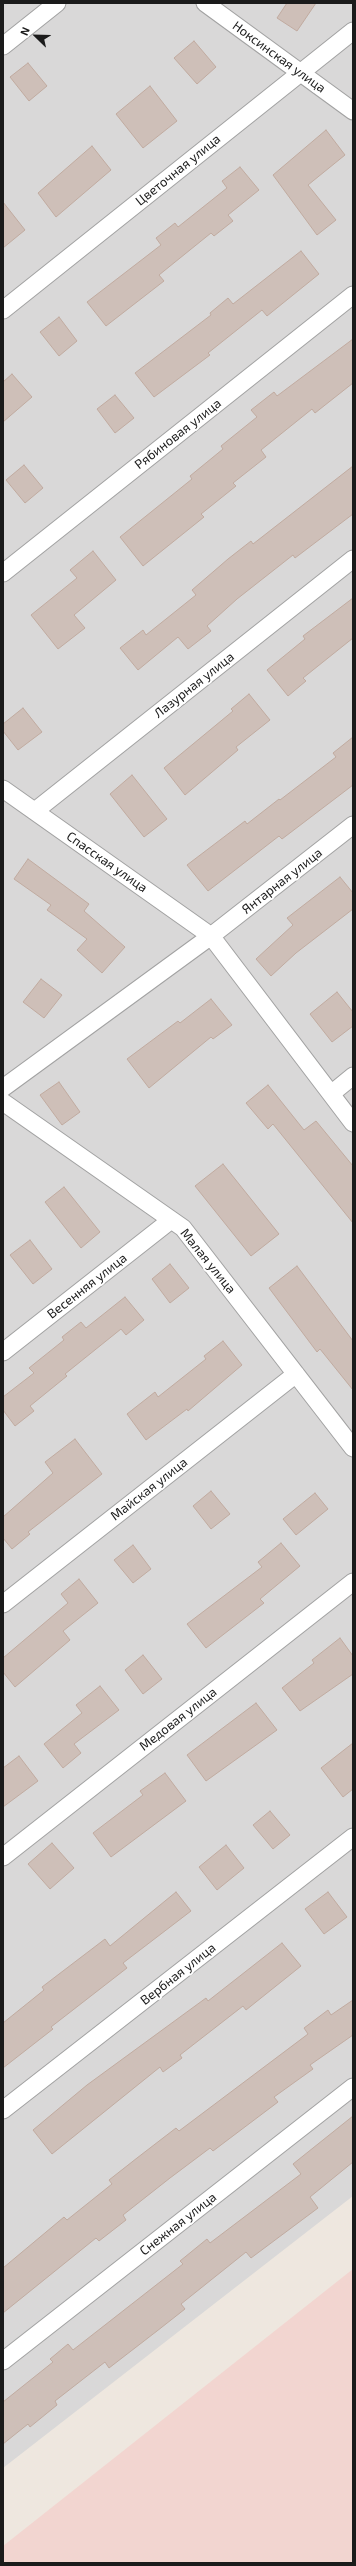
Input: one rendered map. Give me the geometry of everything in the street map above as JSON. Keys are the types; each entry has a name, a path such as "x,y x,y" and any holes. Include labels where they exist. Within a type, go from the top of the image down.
{"street":[{"path":"3,46 57,3"},
{"name":"Ноксинская улица","path":"205,3 353,110"},
{"name":"Цветочная улица","path":"3,310 353,31"},
{"name":"Рябиновая улица","path":"3,573 353,295"},
{"name":"Лазурная улица","path":"35,811 353,559"},
{"name":"Спасская улица","path":"3,789 211,936"},
{"name":"Янтарная улица","path":"211,936 353,825"},
{"path":"3,1088 211,936 353,1123"},
{"path":"331,1094 353,1076"},
{"name":"Малая улица","path":"3,1102 183,1228 353,1448"},
{"name":"Весенняя улица","path":"3,1352 171,1220"},
{"name":"Майская улица","path":"3,1604 296,1374"},
{"name":"Медовая улица","path":"3,1857 353,1582"},
{"name":"Вербная улица","path":"3,2110 353,1837"},
{"name":"Снежная улица","path":"3,2361 353,2087"}],"shaded area":[{"path":"3,3 353,3 353,2196 3,2468"},
{"path":"353,2269 353,2563 3,2563 3,2546"}],"building":[{"path":"287,3 316,3 297,31 277,18"},
{"path":"194,41 216,67 197,84 174,58"},
{"path":"28,63 47,86 29,101 10,77"},
{"path":"150,86 177,121 143,148 116,114"},
{"path":"326,130 345,155 308,185 336,220 317,235 273,175"},
{"path":"92,146 111,170 56,217 38,193"},
{"path":"240,167 259,190 228,215 233,221 214,236 211,233 159,275 164,281 106,326 87,302 161,245 156,238 175,223 178,227 227,188 222,181"},
{"path":"3,202 25,230 3,248"},
{"path":"301,251 319,274 267,316 262,310 208,353 210,355 154,397 135,373 211,315 210,313 228,298 233,304"},
{"path":"59,317 77,341 59,356 40,332"},
{"path":"353,339 353,383 315,413 312,409 261,450 266,457 233,483 236,486 201,514 204,517 143,566 120,537 192,479 190,476 223,449 221,446 257,417 251,410 274,392 277,396"},
{"path":"12,374 32,397 3,422 3,382"},
{"path":"115,395 134,418 115,433 97,409"},
{"path":"24,465 43,488 25,503 6,480"},
{"path":"353,466 353,514 295,558 293,555 237,599 207,626 211,631 188,649 178,637 138,670 120,648 143,630 146,635 196,595 192,590 228,559 251,541 253,544"},
{"path":"93,551 116,580 74,615 85,628 58,649 31,615 77,578 70,570"},
{"path":"353,598 353,638 303,678 306,681 288,696 267,670 305,639 303,636"},
{"path":"249,694 270,720 236,747 238,750 185,795 164,768 233,711 231,709"},
{"path":"23,708 42,732 18,750 3,731 3,724"},
{"path":"353,737 353,785 282,839 279,836 208,891 187,865 245,821 247,824 336,757 333,753"},
{"path":"132,775 167,819 144,837 110,794"},
{"path":"28,859 89,904 84,911 125,947 102,973 77,950 87,939 47,910 51,905 14,879"},
{"path":"340,877 353,893 353,909 296,953 271,976 256,959 293,925 287,918"},
{"path":"41,979 62,995 44,1018 23,1002"},
{"path":"337,992 353,1012 353,1026 332,1042 310,1014"},
{"path":"211,999 232,1025 213,1039 211,1037 149,1088 127,1059 178,1021 180,1023"},
{"path":"59,1082 80,1112 62,1125 40,1095"},
{"path":"268,1085 304,1130 316,1121 353,1166 353,1223 273,1124 268,1129 246,1103"},
{"path":"223,1164 279,1234 251,1256 195,1186"},
{"path":"64,1187 100,1232 81,1248 45,1202"},
{"path":"30,1240 52,1269 33,1284 10,1255"},
{"path":"170,1264 189,1288 170,1303 152,1279"},
{"path":"297,1266 353,1341 353,1390 320,1349 317,1352 269,1288"},
{"path":"125,1297 144,1320 126,1335 121,1329 65,1374 67,1376 30,1406 34,1411 15,1426 3,1410 3,1397 34,1373 29,1368 64,1340 62,1337 81,1322 86,1328"},
{"path":"223,1341 242,1365 188,1411 187,1409 146,1440 127,1414 155,1392 158,1397 206,1359 204,1356"},
{"path":"75,1439 102,1474 28,1532 30,1534 12,1549 3,1538 3,1517 53,1473 45,1462"},
{"path":"211,1491 230,1514 211,1529 193,1506"},
{"path":"315,1493 328,1509 296,1535 283,1519"},
{"path":"281,1543 300,1566 260,1599 264,1603 206,1648 187,1624 262,1567 258,1562"},
{"path":"133,1545 151,1569 133,1583 114,1560"},
{"path":"79,1579 98,1603 63,1631 70,1640 15,1687 3,1672 3,1658 68,1603 61,1594"},
{"path":"340,1638 353,1656 353,1674 300,1711 282,1688 314,1663 312,1660"},
{"path":"143,1655 162,1679 143,1694 125,1670"},
{"path":"100,1686 119,1710 74,1744 81,1753 63,1768 44,1744 82,1713 76,1705"},
{"path":"256,1703 277,1730 206,1781 187,1755"},
{"path":"353,1743 353,1789 343,1797 321,1768"},
{"path":"19,1756 38,1781 3,1807 3,1768"},
{"path":"165,1773 186,1801 111,1857 93,1833 143,1795 140,1791"},
{"path":"270,1811 290,1835 273,1849 253,1825"},
{"path":"52,1843 74,1868 50,1889 28,1864"},
{"path":"226,1845 244,1868 217,1890 199,1867"},
{"path":"176,1892 191,1911 123,1963 127,1968 51,2027 53,2029 3,2068 3,2023 44,1990 42,1987 105,1939 110,1946"},
{"path":"328,1892 347,1917 324,1934 305,1909"},
{"path":"282,1943 301,1966 246,2010 243,2006 180,2055 182,2058 163,2072 160,2067 52,2154 33,2130 87,2085 206,1998 208,2001"},
{"path":"353,2000 353,2035 310,2065 313,2069 274,2097 278,2102 213,2151 210,2148 170,2178 123,2215 126,2220 99,2241 96,2238 3,2313 3,2268 64,2217 67,2220 112,2184 109,2180 176,2128 179,2131 308,2034 304,2028 328,2010 331,2015"},
{"path":"353,2116 353,2162 310,2197 318,2208 251,2258 246,2252 181,2304 185,2309 109,2368 105,2362 55,2401 57,2405 30,2427 28,2424 3,2444 3,2402 53,2362 50,2359 68,2344 73,2350 183,2264 180,2261 207,2239 210,2243 301,2174 293,2164"}]}
